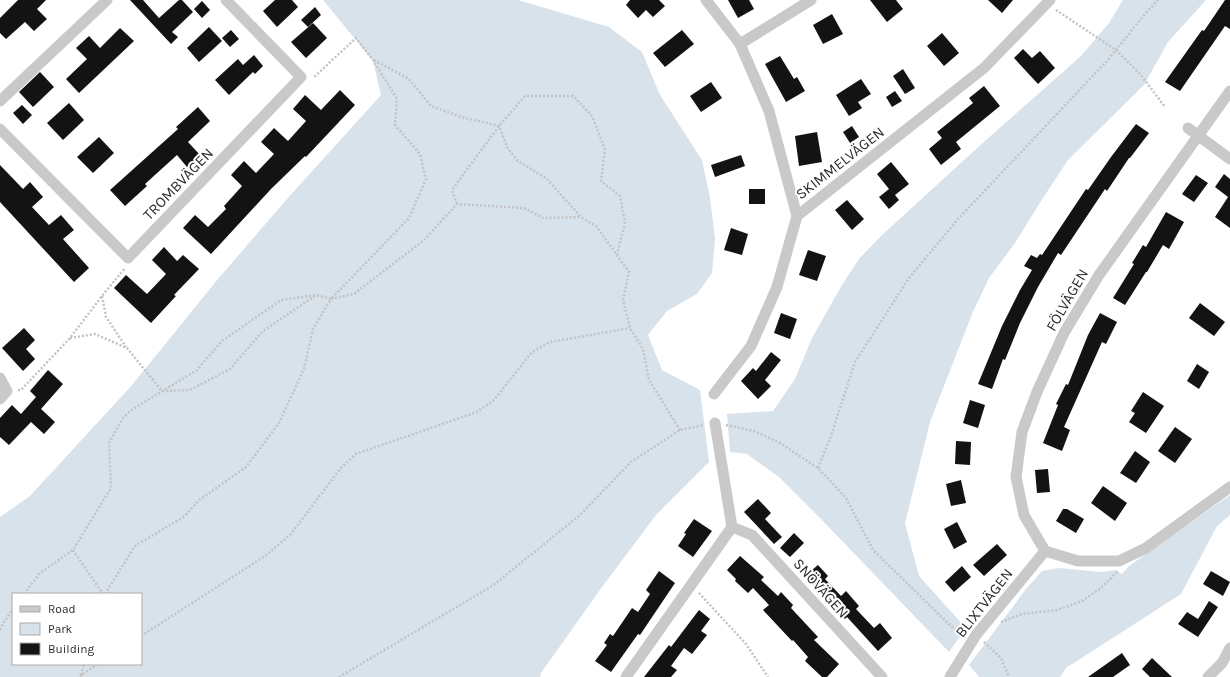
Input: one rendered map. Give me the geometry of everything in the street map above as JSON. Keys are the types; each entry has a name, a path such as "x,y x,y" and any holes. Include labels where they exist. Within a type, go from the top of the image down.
{"street":[{"path":"0,101 107,0"},
{"path":"226,0 301,77"},
{"path":"706,0 740,44 769,111 797,216"},
{"path":"740,44 811,0"},
{"name":"SKIMMELVÄGEN","path":"714,394 751,346 777,287 797,216 984,68 1049,2"},
{"name":"TROMBVÄGEN","path":"128,258 301,77"},
{"name":"FÖLVÄGEN","path":"1045,551 1024,515 1016,477 1022,432 1037,392 1064,333 1099,275 1230,91"},
{"path":"1188,128 1230,160"},
{"path":"0,129 128,258"},
{"path":"0,378 4,395"},
{"path":"626,677 732,527 715,423"},
{"path":"1045,551 1078,561 1119,561 1146,548 1230,487"},
{"name":"SNÖVÄGEN","path":"732,527 752,535 882,677"},
{"name":"BLIXTVÄGEN","path":"950,677 974,637 1045,551"},
{"path":"1208,677 1222,663 1230,648"}],"path":[{"path":"818,468 830,439 855,362 909,278 958,219 1107,61 1158,0"},
{"path":"1049,2 1116,50 1141,75 1165,107"},
{"path":"105,593 135,546 185,516 198,501 246,467 279,423 304,369 313,329 331,298 409,218 426,179 420,154 395,124 396,99 373,60 356,38 311,80 301,77"},
{"path":"373,60 409,79 431,106 461,117 499,126"},
{"path":"457,204 452,190 499,126 525,96 573,96 592,116 605,149 601,181 620,196 625,223 617,254"},
{"path":"499,126 508,150 518,161 547,179 582,217 596,226 629,272 623,300 630,328 643,349 649,380 680,430"},
{"path":"25,593 40,573 73,550 111,488 109,443 123,418 133,409 197,370 222,341 280,300 316,295 331,298 354,294 424,240 457,204"},
{"path":"457,204 524,208 543,218 582,217"},
{"path":"4,395 21,390 70,338 102,296 124,271 128,258"},
{"path":"162,391 190,390 230,369 262,332 316,295"},
{"path":"102,296 106,317 127,348 162,391"},
{"path":"142,635 265,556 291,534 340,469 356,454 477,412 494,400 532,352 550,342 630,328"},
{"path":"70,338 95,334 127,348"},
{"path":"339,677 492,586 579,516 631,462 680,430 715,423 754,430 780,443 818,468 846,498 873,550 956,631 974,637 1001,658 1009,677"},
{"path":"73,550 103,593"},
{"path":"997,624 1022,614 1057,610 1082,601 1101,588 1116,574 1120,566 1119,561"},
{"path":"692,585 746,644 768,677"},
{"path":"0,630 12,610"},
{"path":"81,676 84,665"},
{"path":"81,676 97,665"}],"green space":[{"path":"323,0 518,0 609,27 642,52 660,95 702,160 710,198 715,239 712,273 697,294 667,311 648,335 662,370 700,390 709,462 656,515 602,587 541,673 540,677 0,677 0,517 30,496 132,385 218,279 287,199 381,95 373,61"},
{"path":"1123,0 1206,0 1168,42 1144,85 1068,160 1015,243 989,278 972,314 930,422 905,523 919,576 966,628 949,652 779,477 747,454 730,452 727,414 773,411 795,379 812,338 842,285 859,259 882,235 1081,56 1109,23"},
{"path":"1230,495 1230,515 1217,526 1181,594 1066,668 1060,677 979,677 969,665 1026,589 1042,571 1059,568 1101,572 1116,570 1122,574 1129,566"}],"building":[{"path":"18,0 46,0 37,9 47,19 34,31 25,22 6,39 0,33 0,18"},
{"path":"130,0 143,0 159,18 179,0 182,0 193,12 172,32 178,37 171,44"},
{"path":"275,0 292,0 298,7 277,27 263,11"},
{"path":"630,0 659,0 665,6 653,17 646,10 638,18 626,5"},
{"path":"728,0 749,0 754,9 738,18"},
{"path":"870,0 896,0 903,9 887,22"},
{"path":"988,0 1013,0 1002,13"},
{"path":"1225,0 1230,0 1230,29 1225,26 1180,91 1165,82 1202,30 1204,31"},
{"path":"202,1 210,10 202,18 194,9"},
{"path":"315,7 321,15 308,27 301,20"},
{"path":"832,14 843,34 823,44 813,25"},
{"path":"313,23 327,38 306,58 291,42"},
{"path":"209,27 222,41 199,62 187,48"},
{"path":"120,28 134,41 79,93 66,79 87,59 76,48 89,36 100,48"},
{"path":"231,30 239,39 230,47 222,38"},
{"path":"682,30 694,44 665,67 653,53"},
{"path":"942,33 959,53 944,66 927,46"},
{"path":"1023,49 1032,58 1040,51 1055,68 1038,84 1014,58"},
{"path":"254,55 263,66 255,74 253,72 229,95 215,80 238,59 243,65"},
{"path":"780,56 794,79 797,77 805,91 786,102 765,64"},
{"path":"903,69 915,88 905,94 893,76"},
{"path":"40,72 54,87 33,107 19,92"},
{"path":"861,79 871,94 858,102 862,108 849,116 836,95"},
{"path":"711,82 722,98 701,112 690,96"},
{"path":"984,86 1000,106 956,142 961,149 941,165 929,149 942,138 937,132 973,103 969,98"},
{"path":"340,90 355,105 306,157 305,156 271,189 211,254 183,228 195,215 208,227 226,209 224,206 242,186 231,175 244,161 256,173 274,154 261,142 274,128 288,141 306,121 293,109 305,95 321,110"},
{"path":"895,91 902,101 892,107 886,97"},
{"path":"69,103 84,120 63,140 47,123"},
{"path":"22,105 32,115 23,124 13,113"},
{"path":"198,107 210,121 188,142 200,155 187,167 177,155 145,184 147,186 125,206 110,190 178,129 176,127"},
{"path":"1136,124 1149,133 1129,158 1107,191 1105,189 1061,255 1058,253 1038,287 1020,323 1005,360 1003,359 992,389 978,384 1002,326 1032,270 1024,266 1031,255 1037,258 1040,254 1042,255 1086,189 1088,190"},
{"path":"852,126 859,137 850,143 843,132"},
{"path":"817,132 822,162 799,166 795,136"},
{"path":"99,137 114,153 93,173 77,157"},
{"path":"741,155 745,166 715,177 711,165"},
{"path":"891,162 909,184 895,195 899,200 889,209 879,197 889,189 877,174"},
{"path":"0,165 23,189 30,182 43,197 32,207 49,225 61,215 74,230 63,239 89,268 74,282 0,202"},
{"path":"1224,174 1230,179 1230,228 1215,217 1228,197 1215,187"},
{"path":"1196,175 1208,183 1194,202 1182,194"},
{"path":"749,189 765,189 765,204 749,204"},
{"path":"847,200 864,219 852,230 835,210"},
{"path":"1166,212 1184,222 1169,249 1163,245 1125,305 1113,298 1134,264 1132,263 1143,245 1146,247"},
{"path":"731,228 748,234 742,255 724,250"},
{"path":"164,247 177,261 183,255 199,269 174,295 176,296 151,323 114,288 126,275 147,294 166,274 152,260"},
{"path":"808,250 826,256 817,281 799,275"},
{"path":"1200,303 1225,322 1214,336 1189,318"},
{"path":"781,313 797,319 790,339 774,333"},
{"path":"1100,313 1117,322 1106,344 1102,342 1064,427 1070,430 1062,451 1043,443 1058,405 1056,404 1066,384 1068,385 1088,335"},
{"path":"24,328 35,340 26,349 35,359 23,371 2,348"},
{"path":"771,352 781,360 765,380 771,386 758,399 741,381 753,368 756,371"},
{"path":"1197,364 1209,372 1199,389 1187,381"},
{"path":"48,370 63,384 41,409 55,422 44,434 31,422 9,445 0,437 0,418 12,405 21,414 36,397 30,391"},
{"path":"1143,392 1164,406 1146,433 1129,422 1135,413 1131,411"},
{"path":"970,400 985,405 978,428 963,423"},
{"path":"1175,427 1192,439 1175,463 1158,451"},
{"path":"956,441 971,442 970,465 955,464"},
{"path":"1135,451 1150,462 1136,483 1120,473"},
{"path":"1048,469 1050,492 1037,493 1035,470"},
{"path":"961,480 966,503 951,506 946,484"},
{"path":"1103,486 1127,503 1115,521 1091,503"},
{"path":"758,499 771,513 765,519 782,537 774,544 744,512"},
{"path":"1063,509 1067,509 1084,519 1076,533 1056,521"},
{"path":"694,519 712,531 693,557 678,546 686,534 684,533"},
{"path":"957,522 967,542 954,549 944,529"},
{"path":"794,533 804,543 790,557 780,548"},
{"path":"997,544 1007,555 984,576 973,565"},
{"path":"740,556 764,577 761,580 778,596 781,592 793,605 791,608 818,637 814,640 839,664 827,677 822,677 805,661 808,657 763,610 769,605 753,588 748,593 735,581 736,579 727,570"},
{"path":"818,565 828,576 825,579 841,596 846,591 859,606 856,609 874,628 880,623 892,638 878,651 847,617 845,619 805,576"},
{"path":"962,566 971,577 954,592 945,582"},
{"path":"659,571 675,583 640,635 638,634 611,672 595,661 607,645 604,643 610,634 613,636 632,608 638,612 650,594 646,590"},
{"path":"1211,571 1230,582 1223,596 1203,584"},
{"path":"1209,601 1218,607 1198,637 1178,624 1187,612 1198,619"},
{"path":"699,610 710,619 701,631 707,635 692,654 684,648 671,666 677,670 671,677 644,677 669,645 671,647"},
{"path":"1122,653 1130,665 1113,677 1088,677"},
{"path":"1152,658 1172,677 1150,677 1142,669"}]}
